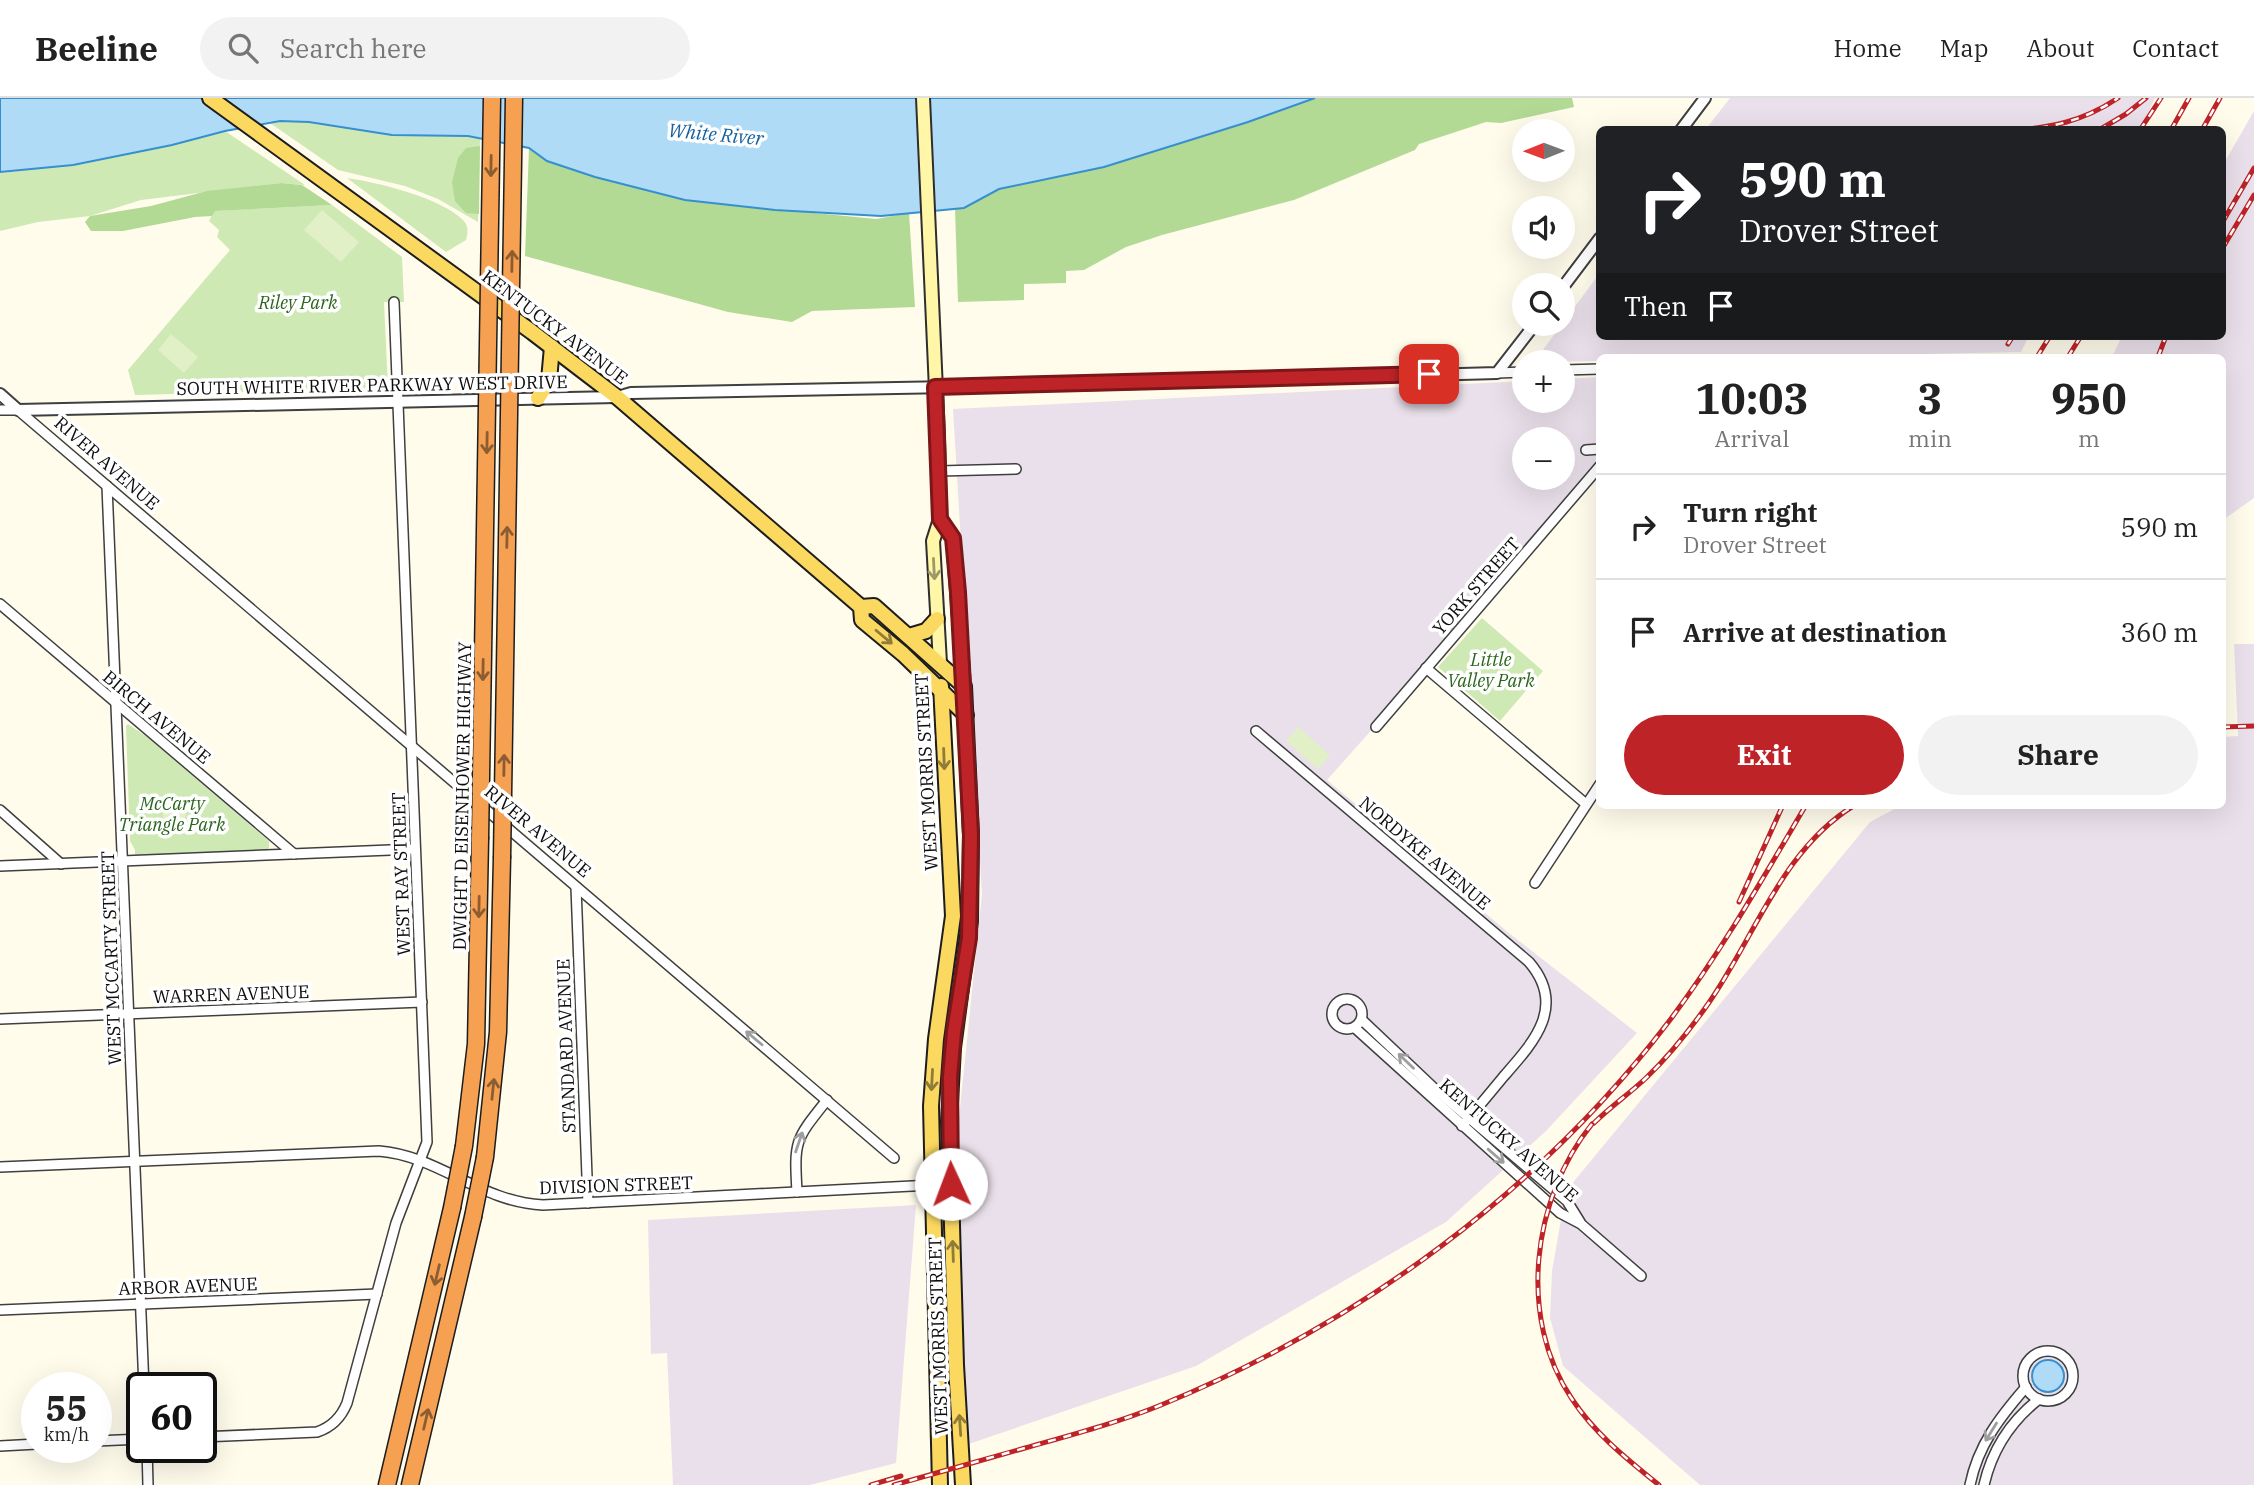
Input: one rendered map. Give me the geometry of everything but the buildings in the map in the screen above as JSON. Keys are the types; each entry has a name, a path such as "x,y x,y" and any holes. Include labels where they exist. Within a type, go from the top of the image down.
{"highway":[{"name":"DWIGHT D EISENHOWER HIGHWAY","path":"387,1485 452,1208 464,1146 476,1044 492,98"},
{"path":"410,1485 485,1157 497,1041 514,98"}],"main road":[{"name":"KENTUCKY AVENUE","path":"210,98 617,397 861,607 862,620 903,653 966,715"},
{"name":"WEST MORRIS STREET","path":"923,98 939,471 940,519 933,541 951,877 951,932 936,1039 932,1094 940,1485"},
{"path":"538,398 549,380 552,347"},
{"name":"WEST MORRIS STREET","path":"940,519 953,538 966,715 971,885 969,938 954,1032 950,1077 951,1184 963,1485"},
{"name":"KENTUCKY AVENUE","path":"861,607 874,606 964,686"},
{"path":"909,636 926,631 937,619"},
{"path":"951,877 956,884 959,902 956,961 964,977"},
{"path":"943,993 950,1004 943,1054 950,1077"}],"street":[{"path":"1684,126 1705,98"},
{"path":"1574,273 1596,243"},
{"name":"WEST RAY STREET","path":"217,1436 317,1432 337,1420 347,1402 398,1215 428,1138 394,302"},
{"path":"1497,373 1526,336"},
{"path":"1575,370 1596,369"},
{"path":"1497,373 1512,372"},
{"name":"SOUTH WHITE RIVER PARKWAY WEST DRIVE","path":"18,410 1497,373"},
{"name":"RIVER AVENUE","path":"0,394 894,1158"},
{"path":"0,411 18,410"},
{"path":"1586,450 1596,449"},
{"path":"939,471 1016,469"},
{"name":"YORK STREET","path":"1376,727 1596,471"},
{"name":"WEST MCCARTY STREET","path":"107,486 143,1372"},
{"name":"BIRCH AVENUE","path":"0,604 294,854"},
{"path":"1426,668 1586,804"},
{"name":"NORDYKE AVENUE","path":"1256,731 1529,962 1543,989 1544,1017 1539,1032 1469,1118"},
{"path":"1535,883 1596,790"},
{"path":"0,810 61,864"},
{"path":"0,866 415,849"},
{"name":"STANDARD AVENUE","path":"576,887 588,1203"},
{"name":"WARREN AVENUE","path":"0,1019 422,1002"},
{"name":"KENTUCKY AVENUE","path":"1469,1118 1359,1024 1462,1126 1560,1213 1581,1224 1641,1276"},
{"path":"797,1192 797,1144 804,1128 827,1100"},
{"path":"1462,1126 1469,1118 1567,1201 1581,1224"},
{"name":"DIVISION STREET","path":"0,1167 374,1151 400,1154 421,1161 488,1194 514,1202 543,1205 951,1184"},
{"name":"ARBOR AVENUE","path":"0,1310 377,1294"},
{"path":"2052,1351 2066,1358 2073,1372 2071,1386 2065,1394 2056,1399 2039,1399 2026,1387 2025,1368 2034,1355 2052,1351"},
{"path":"1970,1485 1976,1462 1990,1432 2026,1387"},
{"path":"1984,1485 1990,1463 2005,1434 2039,1399"},
{"path":"0,1446 21,1445"},
{"path":"147,1463 148,1485"}],"shaded area":[{"path":"1730,98 2155,98 2141,126 1708,126"},
{"path":"2254,111 2254,498 2226,518 2226,354 2113,354 2120,340 2226,340 2226,160"},
{"path":"1596,278 1596,340 2027,340 2021,352 1596,354 1596,361 1575,361 1575,350 1543,350 1553,336 1575,336 1575,306"},
{"path":"1596,377 1596,478 1327,780 1509,933 1637,1033 1546,1131 1446,1222 1196,1366 966,1445 956,1147 982,894 953,409 1512,382 1512,413 1575,413 1575,378"},
{"path":"2234,644 2254,644 2254,1485 1700,1485 1563,1366 1550,1318 1552,1271 1566,1191 1870,822 1894,809 2226,809 2226,737 2238,736"},
{"path":"916,1205 896,1463 810,1485 673,1485 667,1353 651,1354 648,1220"}],"green space":[{"path":"1315,98 1572,98 1574,107 1501,123 1486,122 1419,144 1415,150 1294,200 1126,247 1084,270 1066,271 1066,283 1024,284 1024,300 958,302 955,208 964,208 999,189 1104,167"},
{"path":"309,122 392,135 468,136 480,139 478,222 438,199 405,186 338,170 270,123"},
{"path":"225,131 305,185 280,183 141,200 90,216 38,222 0,231 0,173 114,156"},
{"path":"480,146 479,214 466,213 455,201 452,182 458,158 466,148"},
{"path":"529,148 547,161 595,177 685,200 876,219 909,213 915,307 812,311 792,322 728,312 525,256"},
{"path":"347,178 391,187 440,205 465,222 466,240 446,252"},
{"path":"281,183 302,185 332,205 215,211 212,216 123,231 91,231 85,222 90,216 151,206 207,191"},
{"name":"Riley Park","path":"332,205 402,257 404,302 384,302 388,388 135,395 128,370 230,250 217,237 219,230 209,221 214,211"},
{"path":"322,210 359,242 341,262 304,230"},
{"path":"171,334 198,357 184,373 158,350"},
{"name":"Little Valley Park","path":"1482,618 1543,671 1500,721 1438,667"},
{"name":"McCarty Triangle Park","path":"128,724 147,737 269,841 269,848 264,851 135,856 130,841"},
{"path":"1298,727 1330,755 1318,769 1286,741"},
{"path":"163,809 185,809 186,832 163,833"}],"water":[{"name":"White River","path":"0,98 1315,98 1104,167 999,189 964,208 881,216 775,210 685,200 595,177 547,161 529,148 468,136 392,135 309,122 280,121 73,165 0,172"},
{"path":"2048,1360 2059,1365 2064,1376 2059,1387 2048,1392 2037,1387 2032,1376 2037,1365"}],"railway":[{"path":"2047,126 2092,113 2118,98"},
{"path":"2106,126 2146,98"},
{"path":"2143,126 2161,98"},
{"path":"2173,126 2189,98"},
{"path":"2204,126 2220,98"},
{"path":"2226,216 2254,168"},
{"path":"2226,242 2254,195"},
{"path":"2008,344 2010,340"},
{"path":"2039,354 2048,340"},
{"path":"2070,354 2079,340"},
{"path":"2159,354 2164,340"},
{"path":"2226,727 2254,726"},
{"path":"1739,902 1781,809"},
{"path":"894,1485 1094,1428 1161,1405 1306,1335 1375,1293 1441,1246 1504,1196 1563,1141 1619,1082 1670,1020 1707,968 1804,809"},
{"path":"1594,1123 1646,1078 1678,1043 1725,978 1789,870 1808,845 1830,823 1849,809"},
{"path":"1592,1124 1572,1154 1556,1187 1545,1222 1539,1259 1538,1296 1543,1332 1555,1367 1581,1412 1612,1445 1659,1485"},
{"path":"871,1485 901,1476"}],"route":[{"path":"951,1184 950,1077 954,1032 969,938 971,835 958,592 953,538 940,519 935,387 1429,374"}]}
